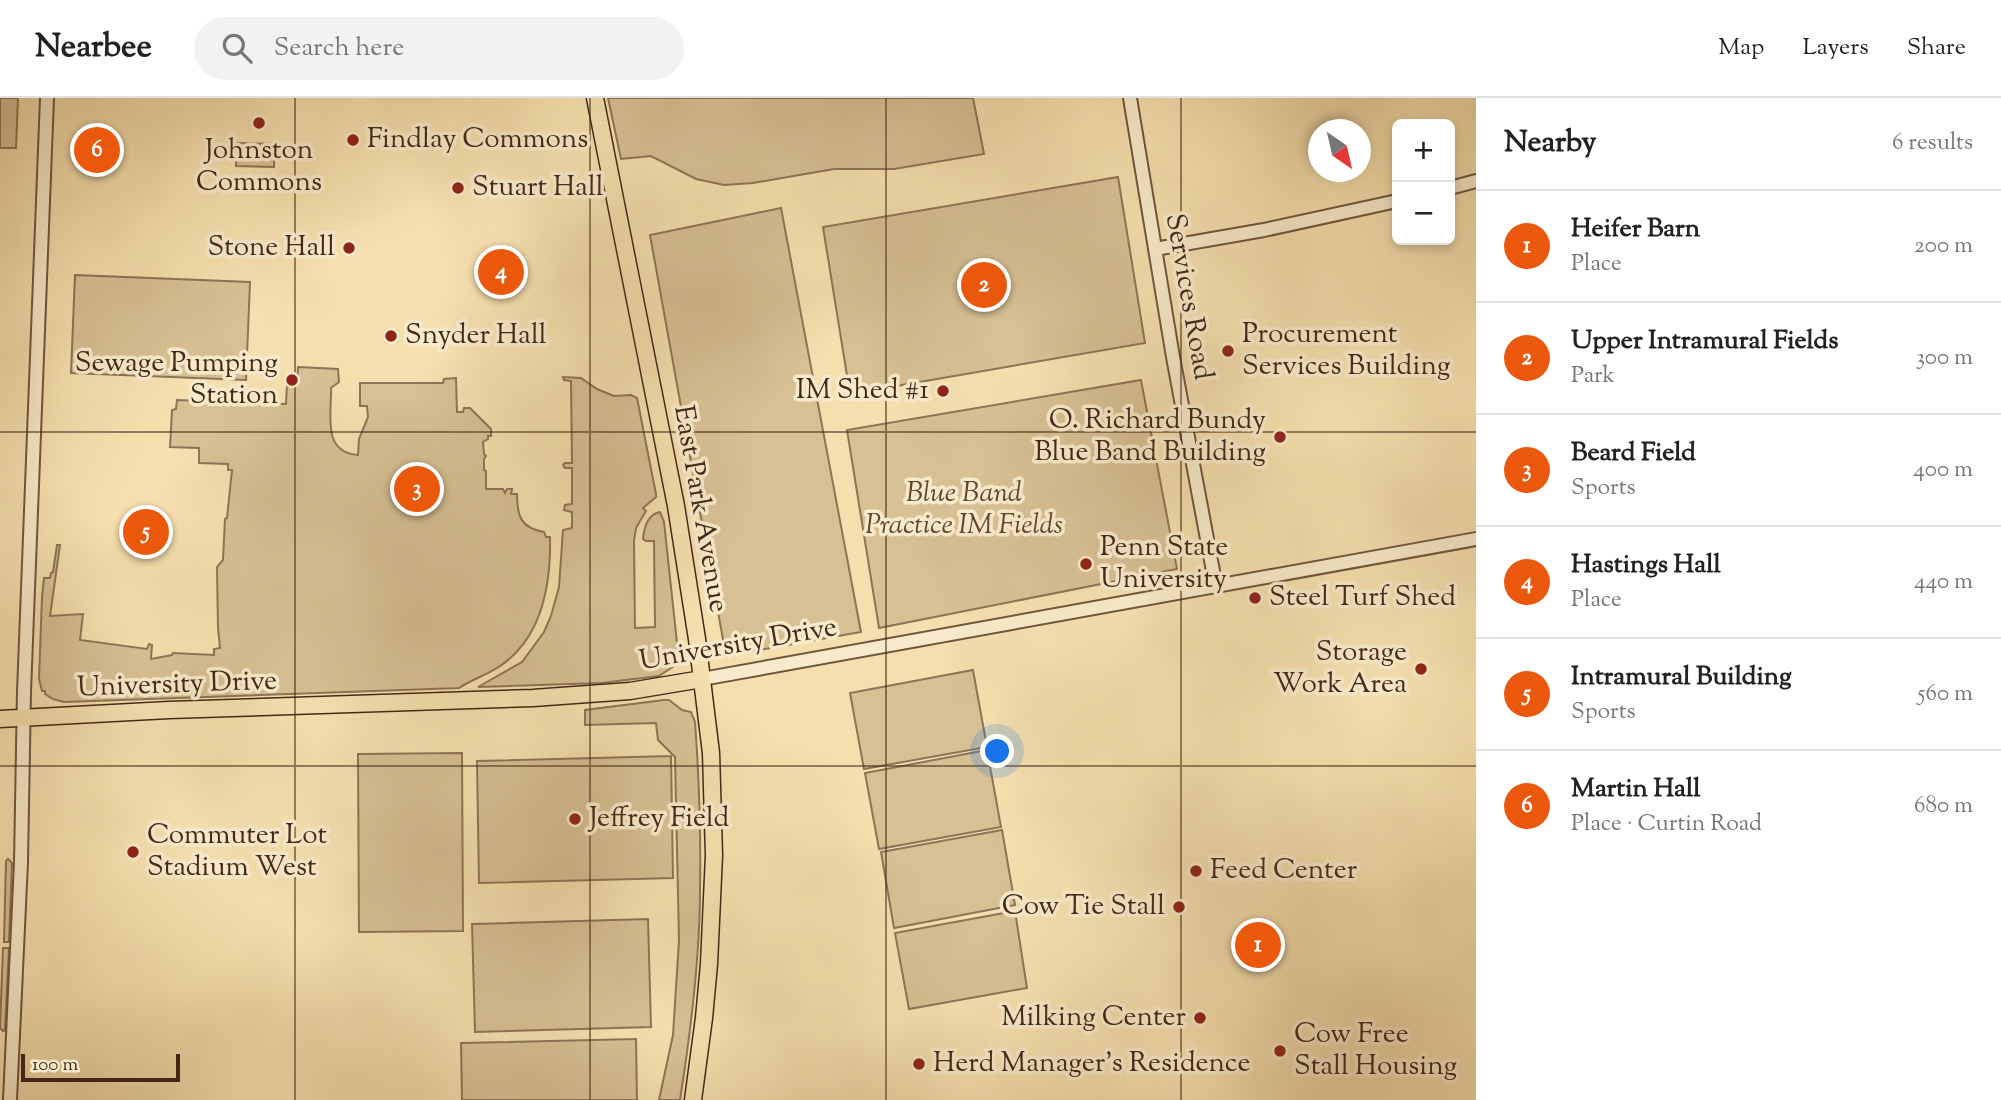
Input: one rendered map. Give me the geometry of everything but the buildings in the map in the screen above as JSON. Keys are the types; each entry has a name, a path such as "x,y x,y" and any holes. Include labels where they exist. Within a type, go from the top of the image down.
{"main road":[{"name":"East Park Avenue","path":"595,98 676,506 711,753 714,855 709,964 692,1100"},
{"name":"University Drive","path":"0,719 533,698 630,691 702,679"}],"street":[{"path":"10,1100 21,862 47,98"},
{"name":"Services Road","path":"1129,98 1181,404 1216,587"},
{"path":"1455,187 1476,181"},
{"path":"1155,249 1264,230 1392,202"},
{"name":"University Drive","path":"702,679 1476,540"}],"green space":[{"path":"0,98 18,98 16,148 0,148"},
{"path":"608,98 973,98 984,154 894,169 834,169 753,183 724,185 696,179 651,156 621,159"},
{"path":"237,143 275,144 274,167 236,166"},
{"path":"1118,177 1145,343 850,394 823,227"},
{"path":"781,208 861,632 726,656 650,235"},
{"path":"75,275 250,282 246,380 71,373"},
{"path":"298,367 338,369 339,382 331,388 330,419 333,439 338,447 358,455 359,439 368,417 367,406 360,406 360,383 443,383 444,379 456,378 457,412 470,408 491,429 491,436 483,442 486,456 486,489 503,489 505,493 507,489 512,489 511,494 517,494 519,514 525,524 550,537 546,592 534,627 524,642 497,668 459,688 64,702 45,694 39,679 42,597 44,578 50,578 53,572 57,545 60,545 50,616 83,614 80,640 147,649 149,644 152,645 151,659 173,653 214,655 214,649 220,648 217,567 223,560 232,470 228,470 228,464 199,463 199,448 170,447 172,410 176,409 177,400 286,404 287,384 297,384"},
{"path":"563,377 581,378 614,396 631,395 637,398 656,497 643,508 646,511 636,528 635,628 655,627 654,541 643,539 650,519 660,512 664,522 677,661 659,676 601,683 478,687 522,662 544,632 559,587 563,530 572,528 572,512 564,510 565,505 572,504 572,468 565,468 563,465 572,463 571,381 564,380"},
{"name":"Blue Band Practice IM Fields","path":"1141,380 1177,569 879,628 847,430"},
{"path":"973,670 987,747 864,769 850,693"},
{"path":"664,700 691,712 695,722 699,784 697,968 680,1100 659,1100 673,1035 679,940 675,757 658,740 656,723 585,725 585,710"},
{"path":"987,750 1001,827 879,849 865,773"},
{"path":"462,753 463,931 359,932 358,754"},
{"name":"Jeffrey Field","path":"671,756 673,878 479,883 477,761"},
{"path":"1002,830 1015,905 894,928 881,852"},
{"path":"8,859 12,863 9,942 4,942 6,861"},
{"path":"1015,911 1027,988 909,1009 895,933"},
{"path":"648,919 651,1027 475,1032 472,924"},
{"path":"3,948 9,948 3,1031 0,1028"},
{"path":"636,1039 637,1100 462,1100 461,1043"}],"place":[{"name":"Johnston Commons","path":"259,123"},
{"name":"Findlay Commons","path":"353,140"},
{"name":"Martin Hall","path":"97,150"},
{"name":"Stuart Hall","path":"458,188"},
{"name":"Stone Hall","path":"349,248"},
{"name":"Hastings Hall","path":"501,272"},
{"name":"Upper Intramural Fields","path":"984,285"},
{"name":"Snyder Hall","path":"391,336"},
{"name":"Procurement Services Building","path":"1228,351"},
{"name":"Sewage Pumping Station","path":"292,380"},
{"name":"IM Shed #1","path":"943,391"},
{"name":"O. Richard Bundy Blue Band Building","path":"1280,437"},
{"name":"Beard Field","path":"417,489"},
{"name":"Intramural Building","path":"146,532"},
{"name":"Penn State University","path":"1086,564"},
{"name":"Steel Turf Shed","path":"1255,598"},
{"name":"Storage Work Area","path":"1421,669"},
{"name":"Jeffrey Field","path":"575,819"},
{"name":"Commuter Lot Stadium West","path":"133,852"},
{"name":"Feed Center","path":"1196,871"},
{"name":"Cow Tie Stall","path":"1179,907"},
{"name":"Heifer Barn","path":"1258,945"},
{"name":"Milking Center","path":"1200,1018"},
{"name":"Cow Free Stall Housing","path":"1280,1051"},
{"name":"Herd Manager's Residence","path":"919,1064"}]}
